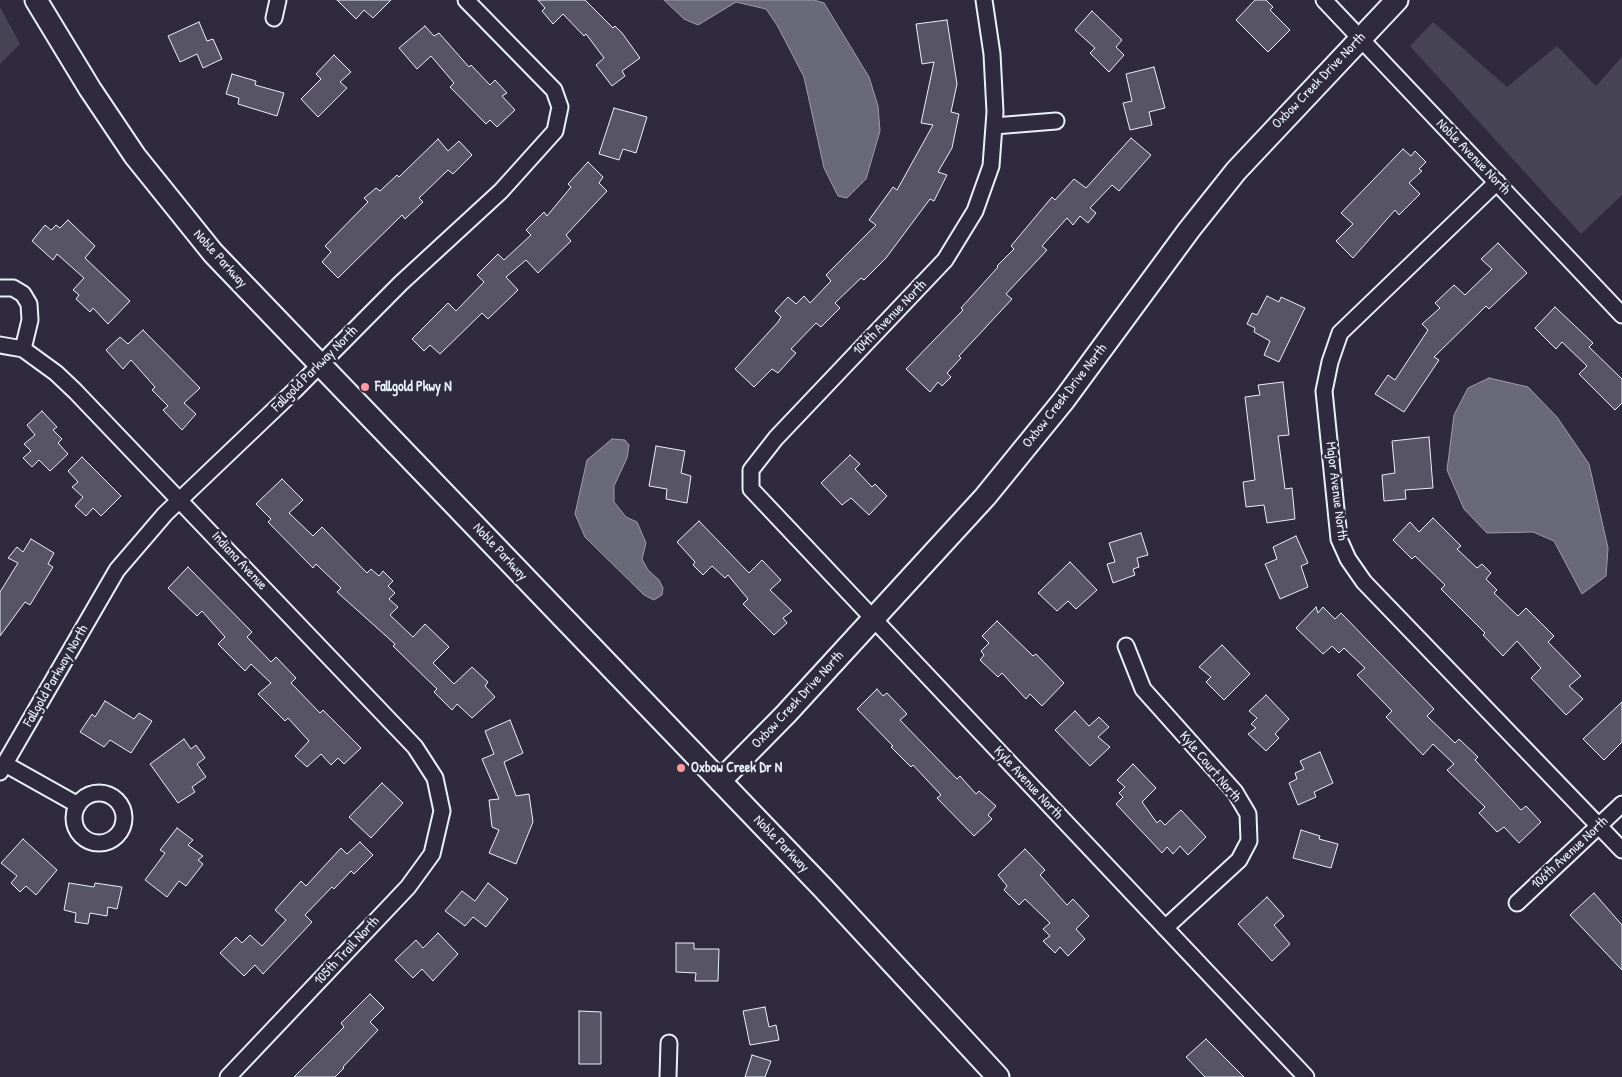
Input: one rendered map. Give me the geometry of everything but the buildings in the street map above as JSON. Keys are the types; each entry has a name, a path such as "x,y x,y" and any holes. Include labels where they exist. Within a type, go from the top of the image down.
{"main road":[{"name":"Noble Parkway","path":"36,0 94,96 157,186 213,253 321,363 842,908 998,1077"},
{"name":"Oxbow Creek Drive North","path":"720,781 963,522 1034,438 1230,178 1397,0"}],"street":[{"path":"274,18 278,0"},
{"name":"Fallgold Parkway North","path":"78,805 2,768 117,570 165,514 401,283 501,191 555,131 560,108 554,90 466,0"},
{"name":"104th Avenue North","path":"751,489 751,470 776,438 945,260 975,211 990,166 994,126 992,54 984,0"},
{"name":"Noble Avenue North","path":"1324,0 1622,315"},
{"path":"994,126 1056,121"},
{"name":"Major Avenue North","path":"1496,182 1340,334 1330,362 1324,391 1339,539 1348,559 1364,582 1622,850"},
{"path":"0,288 13,288 23,294 30,304 30,320 23,349"},
{"name":"Indiana Avenue","path":"0,345 23,349 56,373 181,500 415,747 435,778 442,811"},
{"name":"Kyle Avenue North","path":"751,489 1306,1077"},
{"name":"Kyle Court North","path":"1126,646 1143,689 1235,792 1248,814 1249,842 1238,860 1165,928"},
{"name":"106th Avenue North","path":"1517,903 1622,804"},
{"name":"105th Trail North","path":"228,1077 408,887 432,854 442,811"},
{"path":"668,1043 668,1077"}],"shaded area":[{"path":"0,7 20,44 0,64"},
{"path":"1433,22 1507,87 1557,46 1596,86 1622,57 1622,195 1581,234 1410,46"}],"water":[{"path":"664,0 814,0 824,3 869,77 878,106 880,131 866,179 847,198 838,196 824,168 804,77 777,25 766,9 736,2 698,25 684,19"},
{"path":"1489,378 1528,387 1557,417 1589,464 1608,548 1606,576 1582,594 1554,541 1533,532 1487,533 1464,509 1447,470 1454,415 1468,388"},
{"path":"612,439 625,440 629,445 627,458 614,486 614,502 626,517 637,522 646,543 642,559 648,570 659,580 663,588 662,595 654,600 644,595 585,537 575,514 587,460"}],"place":[{"name":"Fallgold Pkwy N","path":"365,387"},
{"name":"Oxbow Creek Dr N","path":"681,768"}]}
